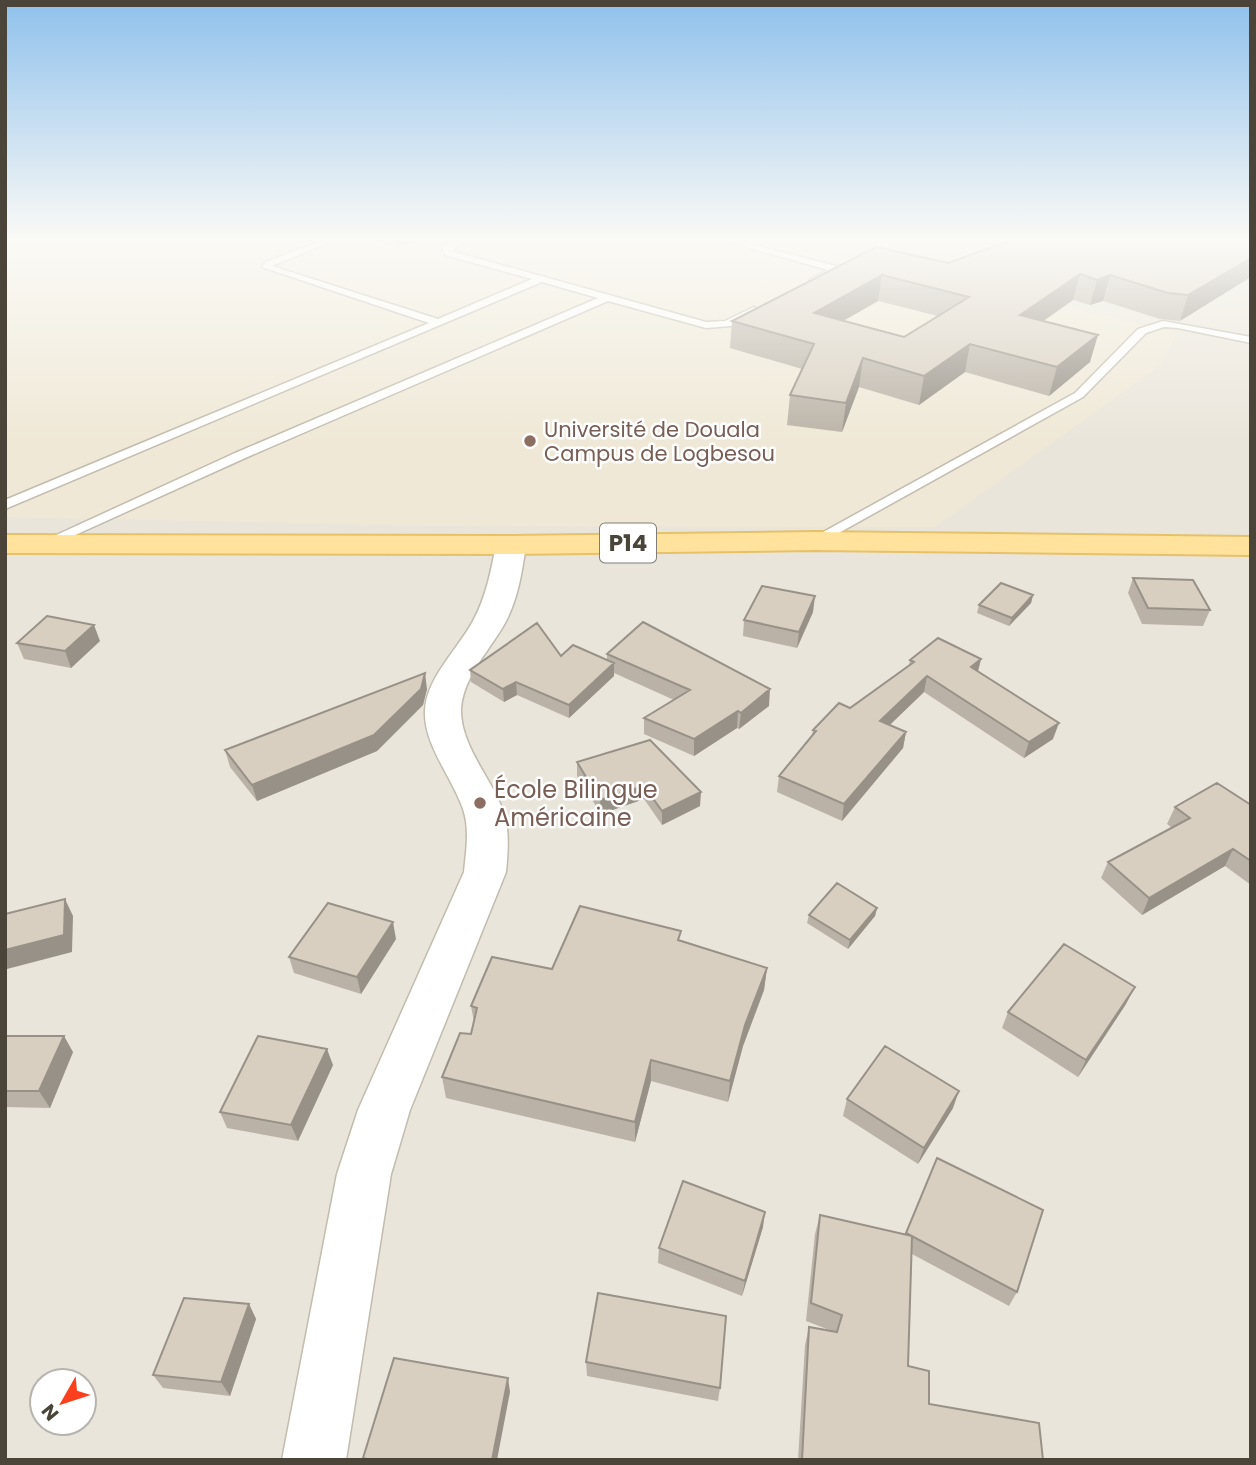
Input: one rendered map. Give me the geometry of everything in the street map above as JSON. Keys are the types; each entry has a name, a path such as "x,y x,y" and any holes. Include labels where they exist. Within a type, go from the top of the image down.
{"main road":[{"name":"P14","path":"5,544 511,545 814,541 1251,546"}],"street":[{"path":"314,1460 364,1174 384,1110 485,873 488,836 484,812 446,727 443,710 446,697 461,666 493,615 503,591 511,545"}],"lane":[{"path":"392,307 437,322"},
{"path":"5,505 472,307"},
{"path":"46,543 239,456 584,307"},
{"path":"642,307 715,326 727,324 759,307"},
{"path":"814,541 1079,395 1142,331 1163,324 1178,325 1251,340"}],"shaded area":[{"path":"5,307 1251,307 1251,1460 5,1460"},
{"name":"Université de Douala Campus de Logbesou","path":"5,307 1068,307 1177,333 1159,366 935,527 439,526 5,517"}],"building":[{"path":"759,307 824,307 814,313 904,337 952,307 1031,307 1020,315 1098,335 1057,367 970,344 924,376 863,358 846,403 790,395 814,344 732,321"},
{"path":"1133,578 1193,580 1210,610 1148,608"},
{"path":"1001,583 1033,595 1012,618 979,605"},
{"path":"762,586 815,596 799,632 744,620"},
{"path":"47,616 94,625 65,651 17,643"},
{"path":"643,622 770,689 741,713 738,711 694,739 644,718 690,690 607,654"},
{"path":"537,623 561,656 573,645 614,663 569,705 516,682 503,689 470,670"},
{"path":"938,638 981,659 971,667 1059,723 1029,742 927,676 880,721 906,732 844,804 779,776 816,731 813,730 839,703 850,708 914,662 910,660"},
{"path":"425,673 421,689 374,735 252,785 225,750"},
{"path":"650,740 701,792 662,811 644,786 600,800 577,762"},
{"path":"1217,783 1251,805 1251,861 1233,849 1149,898 1108,862 1190,818 1175,807"},
{"path":"837,883 877,908 850,940 809,915"},
{"path":"65,899 64,935 5,950 5,914"},
{"path":"328,903 393,922 357,977 289,957"},
{"path":"580,906 681,931 678,940 767,968 745,1025 730,1081 651,1060 635,1122 442,1077 460,1033 471,1034 477,1008 471,1006 492,957 552,969"},
{"path":"1064,944 1135,987 1086,1060 1008,1012"},
{"path":"5,1036 64,1036 39,1091 5,1091"},
{"path":"258,1036 327,1049 291,1125 220,1112"},
{"path":"885,1046 959,1091 924,1148 847,1099"},
{"path":"937,1158 1043,1210 1017,1292 906,1233"},
{"path":"683,1181 765,1212 745,1281 659,1248"},
{"path":"820,1215 912,1236 908,1366 929,1371 929,1404 1039,1423 1043,1460 802,1460 809,1327 837,1332 842,1315 811,1303"},
{"path":"598,1293 726,1316 720,1388 586,1362"},
{"path":"184,1298 249,1304 221,1382 153,1375"},
{"path":"394,1358 508,1378 492,1460 363,1458"}],"place":[{"name":"Université de Douala Campus de Logbesou","path":"530,441"},
{"name":"École Bilingue Américaine","path":"480,803"}]}
